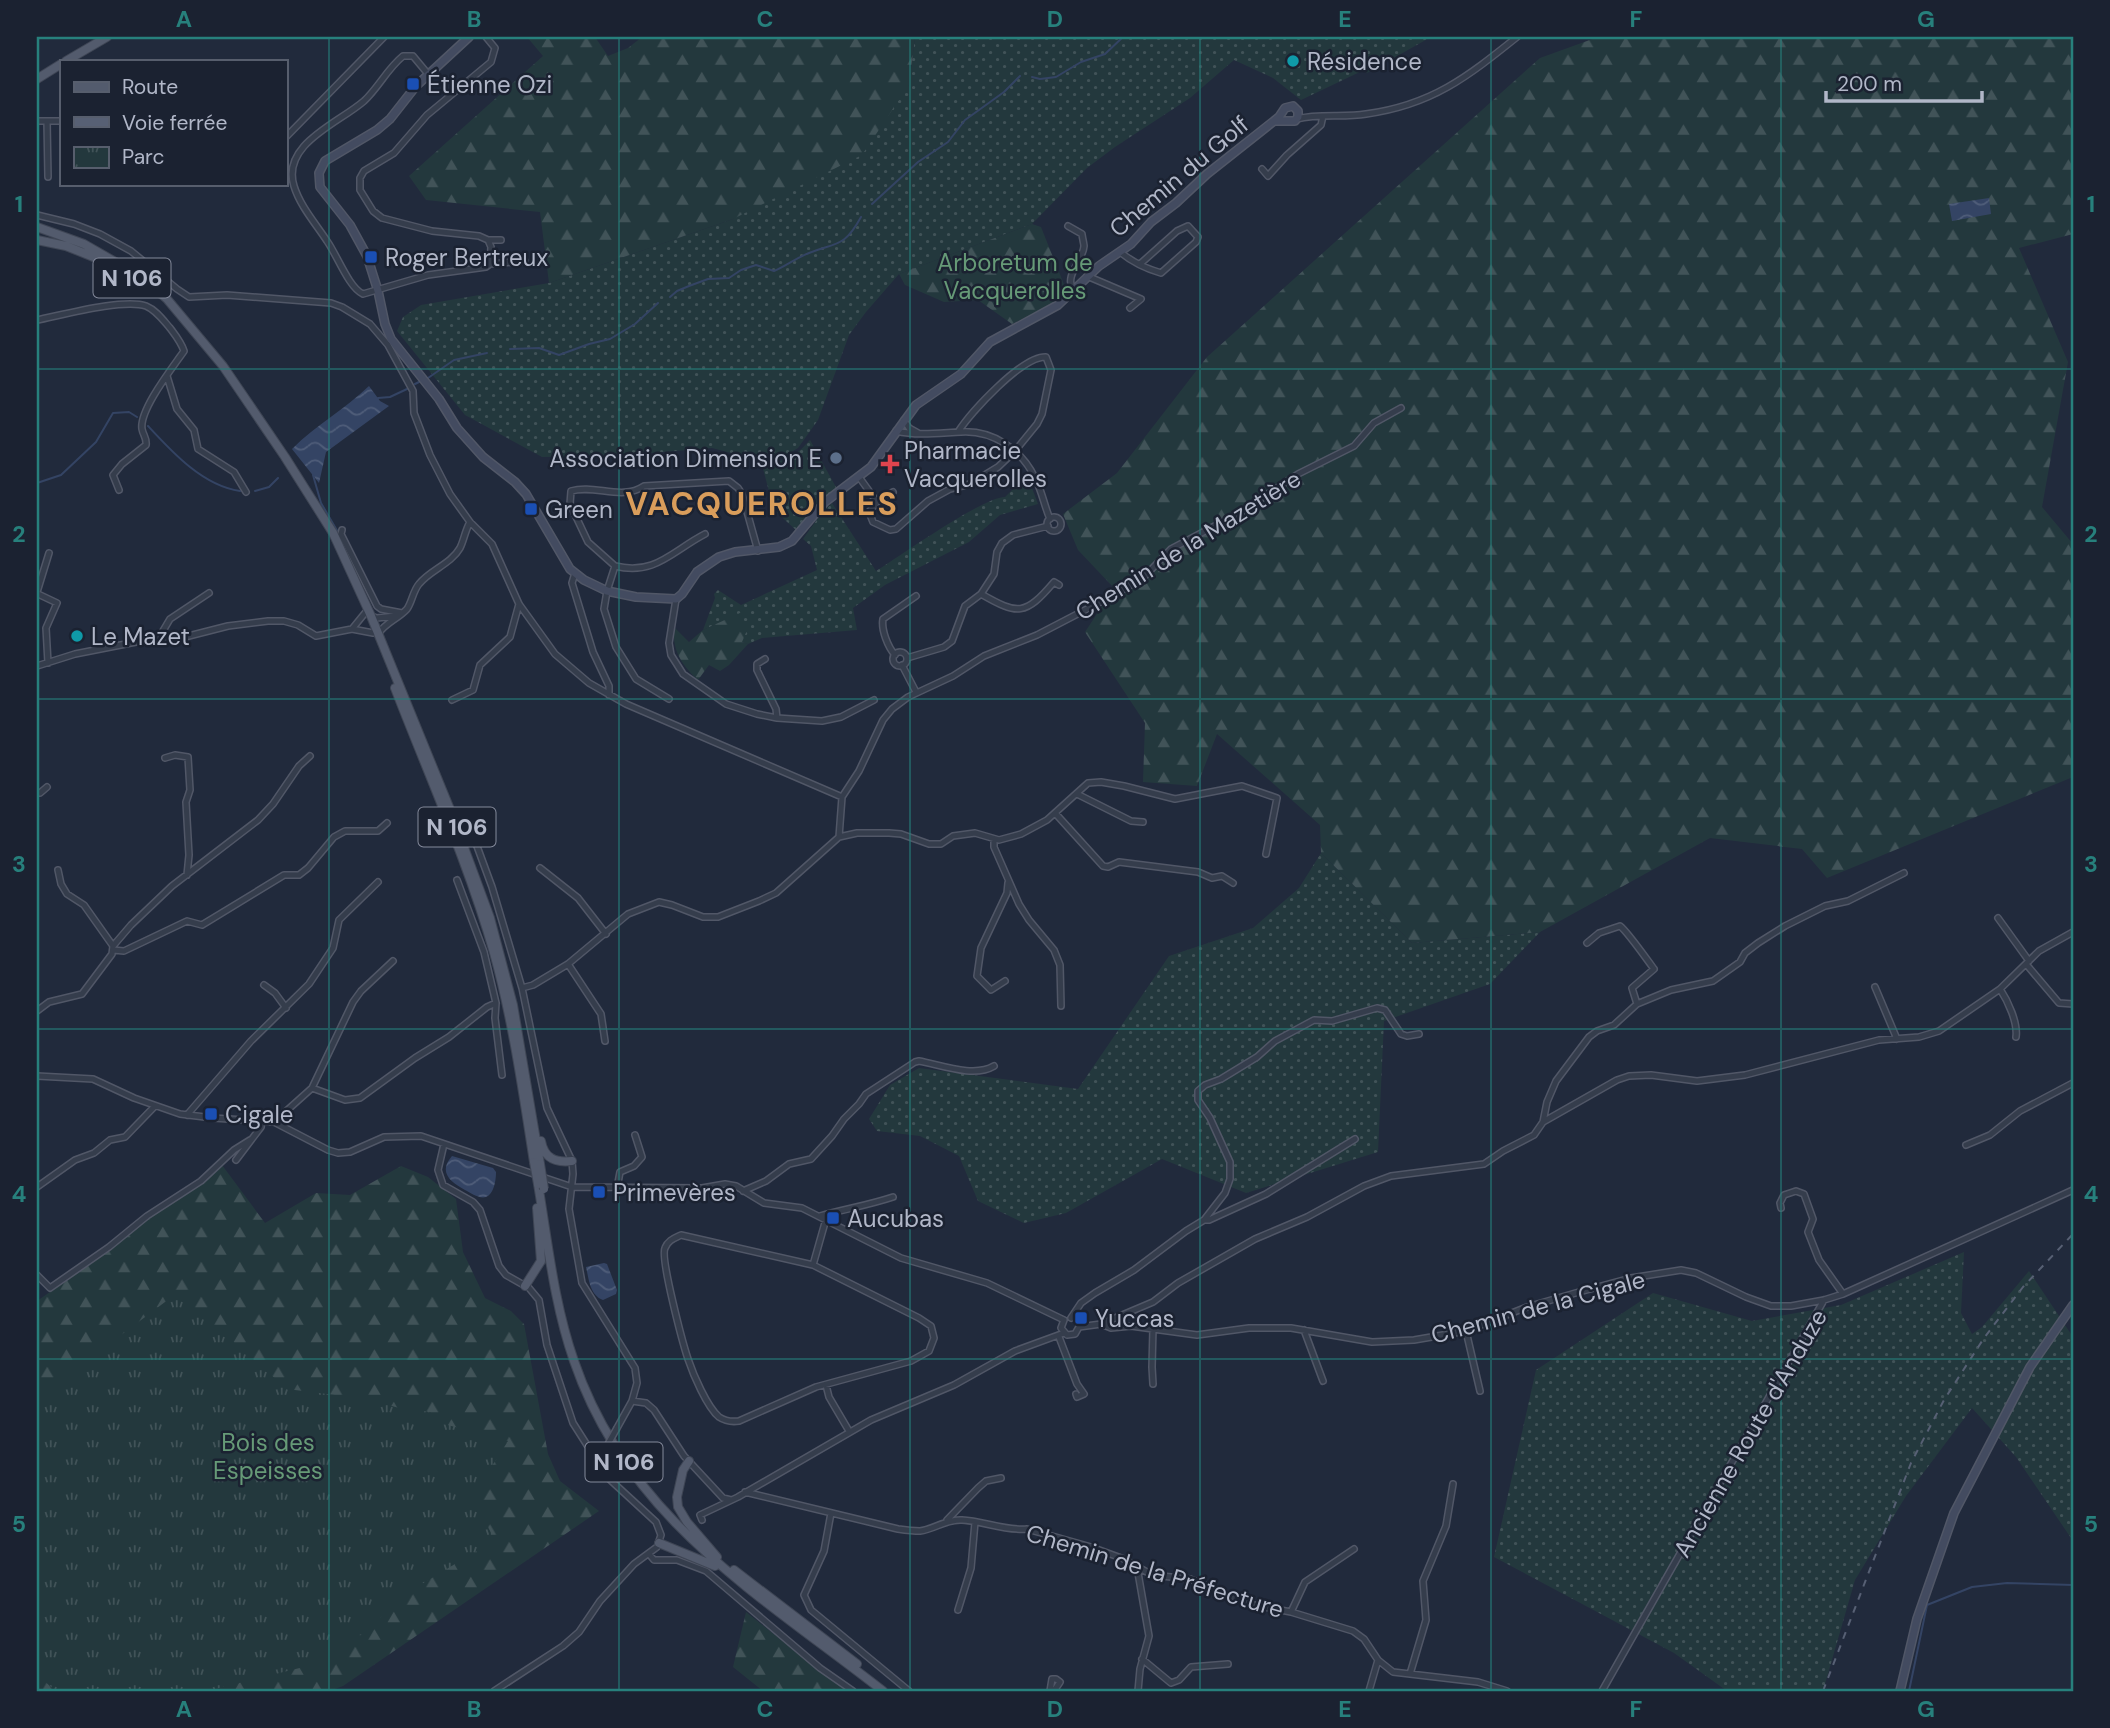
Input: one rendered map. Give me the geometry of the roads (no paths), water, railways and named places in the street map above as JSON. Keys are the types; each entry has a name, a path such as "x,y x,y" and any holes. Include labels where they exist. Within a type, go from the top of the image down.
{"main road":[{"path":"68,60 107,37"},
{"path":"37,79 60,65"},
{"path":"37,227 73,238 90,249"},
{"name":"N 106","path":"37,237 90,249 124,267 150,285 181,314 208,347 285,457 317,509 376,633 449,807 490,918 507,979 526,1072 537,1163"},
{"name":"N 106","path":"37,237 79,251 127,274 160,299 208,347"},
{"name":"N 106","path":"376,633 484,921 507,1006 566,1320 582,1371 597,1405 627,1460 650,1491 676,1519 717,1557 844,1653 889,1691"},
{"path":"526,1072 542,1148 554,1160 572,1161"},
{"path":"525,1286 541,1261 536,1196 541,1186"},
{"name":"N 106","path":"541,1186 557,1298 567,1340 582,1384 601,1425 624,1462 667,1517 692,1541 751,1591 883,1691"},
{"path":"689,1461 683,1470 677,1497 678,1507 687,1522 717,1557"},
{"path":"659,1543 713,1565 751,1591"}],"street":[{"path":"287,136 384,37"},
{"path":"469,37 428,74 390,119 377,130 325,161 318,173 322,191 340,211 361,242 378,290 385,324 394,344 439,399 460,432 483,457 513,480 526,494 539,513 565,564 584,580 607,591 625,596 676,599 669,643 676,665 689,678 726,704 777,718 822,721 841,718 874,700"},
{"path":"485,37 495,48 491,62 426,115 394,153 364,171 360,178 360,190 373,211 382,218 432,231 501,240"},
{"path":"1297,116 1348,116 1382,112 1430,97 1469,76 1517,37"},
{"path":"428,74 413,56 403,56 363,102 309,142 296,156 292,165 294,187 302,204 354,287 363,294 428,275 525,261"},
{"path":"1289,106 1295,107 1297,116 1292,122 1284,118 1283,110 1289,106"},
{"path":"1262,169 1268,176 1321,125 1323,116"},
{"name":"Chemin du Golf","path":"676,599 697,572 715,558 735,552 758,551 792,541 825,502 859,477 896,432 906,427 923,399 961,374 990,342 1054,307 1087,276 1131,244 1158,215 1176,203 1215,167 1275,121 1284,118"},
{"path":"37,121 60,121"},
{"path":"47,121 48,177"},
{"path":"37,215 100,233 131,251 189,297 227,295 331,303 370,324 387,344 405,374 413,391 415,413 430,455 450,494 470,522 492,544 519,604 555,654 589,683 626,704 842,797 839,837"},
{"path":"1068,226 1082,234 1084,245 1070,278 1073,290"},
{"path":"1120,252 1140,264 1161,273 1196,242 1196,233 1188,226 1177,231 1140,264"},
{"path":"488,240 491,247 490,264"},
{"path":"1087,276 1141,299 1130,308"},
{"path":"37,320 76,311 134,303 147,306 158,314 183,347 184,352 151,400 142,429 146,444 113,475 119,489"},
{"path":"893,492 877,502 869,512 873,522 890,530 896,529 928,501 950,489 970,484 998,467 1015,451 1042,414 1051,370 1046,357 1040,357 1019,369 991,393 958,432"},
{"path":"167,376 177,409 194,430 198,449 234,472 246,492"},
{"name":"Chemin de la Mazetière","path":"842,797 859,771 883,720 892,709 916,692 953,676 984,656 1037,635 1114,595 1144,577 1171,549 1241,512 1298,474 1354,446 1374,423 1401,408"},
{"path":"896,432 906,427 921,434 958,432 983,434 998,439 1015,451 1035,476 1050,519 1048,526"},
{"path":"859,477 877,502"},
{"path":"705,534 669,558 646,568 627,569 615,566 588,541 570,504 570,494 574,489 597,488 608,493 636,490 644,486 729,481 742,494 758,551"},
{"path":"1048,526 1052,531 1060,527 1059,519 1050,519"},
{"path":"37,666 75,654 136,642 177,639 228,626 268,621 284,621 298,625 316,636 352,629 376,633 409,607 414,590 422,580 460,548 463,533 470,522"},
{"path":"902,666 907,658 952,641 965,606 981,594 994,573 997,552 1002,543 1013,535 1048,526"},
{"path":"342,530 341,534 377,606 400,614"},
{"path":"48,663 46,628 57,603 37,592 49,553"},
{"path":"615,566 604,609 608,626 623,659 636,679 670,699"},
{"path":"575,573 572,583 593,652 609,686 609,695"},
{"path":"576,594 584,580"},
{"path":"981,594 1008,610 1019,610 1035,603 1054,582 1059,585"},
{"path":"157,641 170,619 209,593"},
{"path":"916,596 883,619 882,625 895,655 895,663 902,666 916,692"},
{"path":"452,699 474,690 480,664 510,637 519,604"},
{"path":"352,629 368,615 377,618 400,614"},
{"path":"895,655 903,653 907,658"},
{"path":"765,659 760,660 757,670 776,709 777,718"},
{"path":"165,758 175,755 188,757 190,790 186,803 189,855 187,875"},
{"path":"37,1011 49,1002 82,994 113,948 140,916 267,811 287,780 310,756"},
{"path":"522,988 533,985 568,964 628,914 659,902 703,917 718,918 776,893 839,837 857,833 889,832 929,844 941,844 953,836 975,833 987,835 994,840 1021,834 1055,813 1088,783 1101,782 1175,799 1227,790 1235,786 1275,796 1278,801 1266,854"},
{"path":"37,793 47,787"},
{"path":"1077,794 1131,821 1143,822"},
{"path":"1055,813 1103,866 1108,867 1119,862 1198,872 1212,879 1222,876 1233,883"},
{"path":"467,819 492,887 522,988 547,1108 572,1161 569,1209 582,1283 635,1368 637,1383 632,1401 602,1454 602,1469 606,1476 647,1511 660,1532 659,1543 625,1573 600,1601 579,1632 563,1646 494,1691"},
{"path":"58,870 61,884 67,894 84,905 113,948 124,951 187,921 202,925 284,875 299,875 334,837 345,831 378,831 387,823"},
{"path":"994,840 994,847 1008,880 1029,920 1054,950 1060,965 1061,1006"},
{"path":"540,868 578,898 606,934"},
{"path":"1101,1324 1153,1302 1178,1283 1245,1244 1307,1217 1378,1180 1484,1164 1503,1150 1534,1135 1543,1122 1547,1102 1556,1081 1589,1037 1614,1025 1637,1004 1679,988 1713,981 1740,961 1745,953 1758,943 1785,926 1825,906 1848,901 1904,873"},
{"path":"457,880 484,952 496,1003 495,1018 502,1075"},
{"path":"1005,981 991,990 977,976 981,948 1007,893 1008,880"},
{"path":"187,1115 251,1041 309,984 333,948 339,920 378,882"},
{"path":"1998,918 2059,1003 2073,1004"},
{"path":"1587,943 1599,933 1620,926 1624,928 1654,969 1632,988 1637,1004"},
{"path":"1543,1122 1629,1076 1651,1075 1697,1081 1745,1075 1842,1049 1919,1037 1939,1031 2000,989 2039,951 2073,932"},
{"path":"274,1122 312,1088 353,1002 393,961"},
{"path":"568,964 601,1014 605,1041"},
{"path":"264,985 275,993 286,1009"},
{"path":"1875,987 1897,1039"},
{"path":"2000,989 2017,1030 2016,1037"},
{"path":"312,1088 345,1100 360,1098 496,1003"},
{"path":"37,1076 93,1079 155,1106 187,1115 274,1122 338,1153 350,1152 383,1137 421,1136 572,1187 702,1188 725,1184 764,1203 802,1208 889,1253 987,1283 1064,1320 1071,1318 1081,1303 1095,1293 1134,1270 1204,1220 1225,1194 1230,1179 1230,1162 1210,1118 1198,1100 1198,1091 1205,1085 1221,1079 1256,1057 1275,1041 1314,1020 1332,1021 1377,1008 1385,1010 1401,1034 1419,1034"},
{"path":"743,1191 766,1181 789,1164 811,1159 866,1094 915,1062 968,1071 988,1070 994,1066"},
{"path":"1966,1145 1990,1135 2020,1111 2073,1083"},
{"path":"37,1187 75,1160 94,1153 110,1140 125,1137 155,1106"},
{"path":"236,1160 261,1127 262,1121"},
{"path":"617,1188 620,1172 634,1166 642,1157 635,1135"},
{"path":"1204,1220 1266,1194 1355,1139"},
{"path":"37,1275 50,1288 108,1248 147,1216 201,1181 234,1150 250,1140"},
{"path":"444,1144 438,1170 443,1185 474,1202 480,1210 499,1266 506,1275 525,1286 539,1300 547,1345 573,1423 587,1445 602,1454"},
{"name":"Ancienne Route d'Anduze","path":"1602,1691 1824,1300 1843,1294 2073,1190"},
{"path":"1782,1208 1780,1203 1784,1195 1796,1191 1804,1194 1813,1219 1808,1232 1819,1260 1843,1294"},
{"path":"823,1218 845,1209 856,1209 893,1197"},
{"path":"813,1265 823,1218"},
{"path":"681,1235 813,1265 931,1326 934,1338 929,1351 911,1361 816,1387 739,1421 727,1421 718,1416 688,1359 663,1255 664,1247 670,1240 681,1235"},
{"name":"Chemin de la Cigale","path":"1079,1327 1101,1324 1111,1328 1131,1326 1197,1335 1249,1328 1291,1328 1384,1342 1414,1340 1466,1331 1527,1307 1632,1278 1681,1270 1696,1273 1771,1306 1791,1306 1824,1300"},
{"path":"1900,1691 1917,1619 1954,1513 2030,1367 2073,1305"},
{"path":"702,1520 700,1515 892,1410 954,1385 1015,1351 1061,1335 1075,1334 1079,1327 1071,1318"},
{"path":"1064,1320 1061,1335 1077,1384 1084,1394 1076,1394"},
{"path":"1153,1328 1153,1384"},
{"path":"1304,1330 1323,1381"},
{"path":"1466,1331 1480,1391"},
{"path":"826,1385 829,1397 849,1432"},
{"path":"632,1401 646,1403 654,1410 689,1461 723,1498 731,1500"},
{"path":"946,1521 986,1481 1001,1478"},
{"path":"1410,1674 1426,1620 1423,1581 1446,1526 1453,1484"},
{"name":"Chemin de la Préfecture","path":"745,1492 883,1527 919,1531 946,1521 963,1520 1017,1530 1027,1529 1091,1547 1152,1575 1190,1579 1255,1605 1291,1612 1353,1631 1364,1639 1378,1660 1393,1672 1479,1682 1507,1691"},
{"path":"831,1513 824,1551 804,1595 806,1603 909,1691"},
{"path":"958,1610 971,1568 975,1522"},
{"path":"1291,1612 1305,1582 1354,1549"},
{"path":"649,1554 654,1560 677,1560 706,1571 820,1668 853,1691"},
{"path":"1137,1567 1149,1636 1142,1659 1138,1691"},
{"path":"1142,1659 1171,1683 1173,1691"},
{"path":"1368,1691 1378,1660"},
{"path":"1171,1683 1179,1680 1191,1667 1228,1664"}],"water":[{"path":"1989,198 1991,214 1952,221 1949,204"},
{"path":"369,386 380,401 389,406 326,452 319,483 292,449"},
{"path":"452,1156 493,1168 496,1179 489,1195 475,1195 451,1180 446,1167"},
{"path":"607,1264 617,1290 616,1294 603,1300 593,1291 586,1267"}],"waterway":[{"path":"1032,77 1056,77 1081,62 1105,54 1123,37"},
{"path":"872,204 918,162 948,142 965,120 1004,92 1020,76"},
{"path":"670,297 689,286 708,279 729,278 756,265 774,271 804,255 839,243 850,234 861,217"},
{"path":"510,349 539,348 559,355 610,339 635,324 658,303"},
{"path":"428,378 454,360 487,353"},
{"path":"415,384 419,382"},
{"path":"378,398 390,397 407,389"},
{"path":"37,483 61,475 96,442 113,413 129,412 137,417"},
{"path":"148,426 178,457 201,475 226,488 240,491"},
{"path":"313,475 321,503 339,534"},
{"path":"255,491 269,487 278,478"},
{"path":"1909,1691 1927,1605 1972,1587 2007,1583 2073,1585"}],"railway":[{"path":"1823,1691 1911,1463 1944,1400 1984,1338 2023,1287 2073,1234"}],"place":[{"name":"Résidence","path":"1293,61"},
{"name":"Étienne Ozi","path":"413,84"},
{"name":"Roger Bertreux","path":"371,257"},
{"name":"Association Dimension E","path":"836,458"},
{"name":"Pharmacie Vacquerolles","path":"890,464"},
{"name":"Green","path":"531,509"},
{"name":"Le Mazet","path":"77,636"},
{"name":"Cigale","path":"211,1114"},
{"name":"Primevères","path":"599,1192"},
{"name":"Aucubas","path":"833,1218"},
{"name":"Yuccas","path":"1081,1318"}],"district":[{"name":"VACQUEROLLES","path":"762,504"}],"park label":[{"name":"Arboretum de Vacquerolles","path":"1015,276"},
{"name":"Bois des Espeisses","path":"268,1456"}]}
